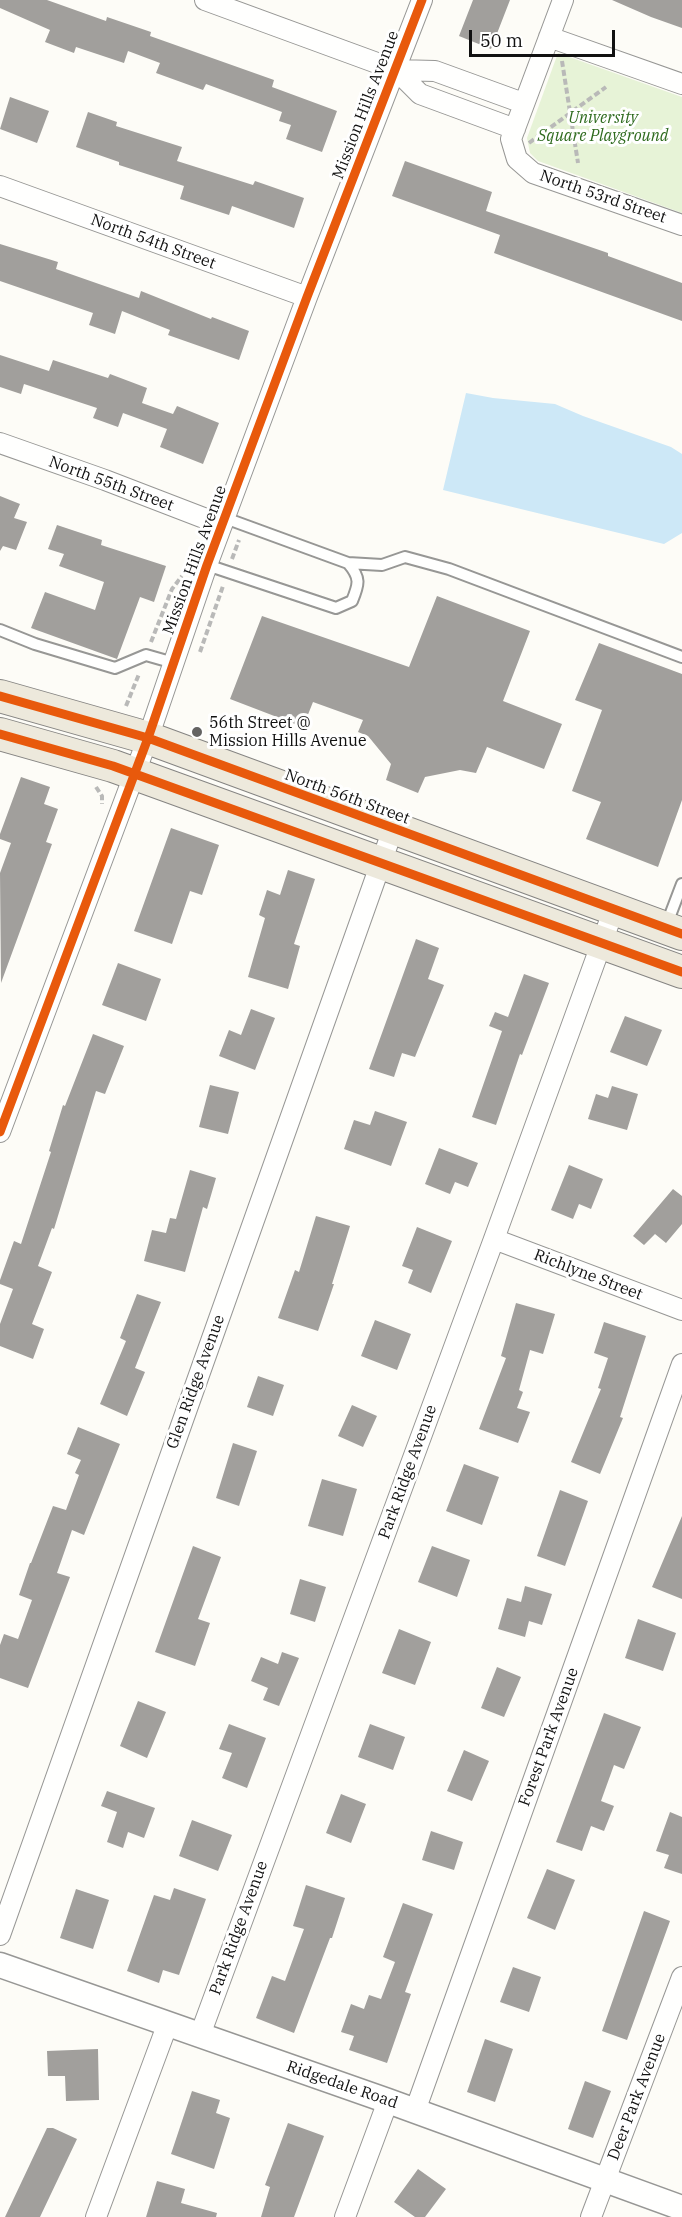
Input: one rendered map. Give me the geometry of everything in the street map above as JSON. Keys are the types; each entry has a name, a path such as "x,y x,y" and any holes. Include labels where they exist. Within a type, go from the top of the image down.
{"main road":[{"name":"North 56th Street","path":"0,696 148,738 674,931"},
{"path":"0,734 113,766 682,972"}],"street":[{"path":"205,0 396,70 435,71 523,103"},
{"name":"Mission Hills Avenue","path":"0,1132 148,738 207,565 307,297 422,0"},
{"path":"396,70 420,94 522,136 523,103 563,0"},
{"path":"549,37 682,84"},
{"name":"North 53rd Street","path":"522,136 511,139 517,159 533,173 682,225"},
{"name":"North 54th Street","path":"0,186 307,297"},
{"name":"North 55th Street","path":"0,443 224,522"},
{"name":"Glen Ridge Avenue","path":"0,1935 393,829"},
{"name":"Park Ridge Avenue","path":"200,2035 614,909"},
{"name":"Richlyne Street","path":"494,1239 682,1310"},
{"name":"Forest Park Avenue","path":"415,2110 682,1364"},
{"name":"Ridgedale Road","path":"0,1965 415,2110 682,2208"},
{"name":"Deer Park Avenue","path":"591,2217 682,1977"},
{"path":"96,2217 168,2023"},
{"path":"345,2217 388,2101"}],"lane":[{"path":"224,522 244,525 348,563 382,565 405,557 438,566 682,657"},
{"path":"207,565 336,608 352,601 358,586 356,572 348,563"},
{"path":"0,630 35,644 115,668 146,655 174,663"},
{"path":"674,931 682,885"}],"path":[{"path":"562,57 578,163"},
{"path":"522,136 569,113 606,87"},
{"path":"197,659 244,525"},
{"path":"124,711 172,589 182,577 186,567"}],"green space":[{"name":"University Square Playground","path":"558,53 682,97 682,213 538,161 530,153 527,138"}],"water":[{"path":"466,393 555,404 671,447 682,454 682,533 664,544 443,490"}],"building":[{"path":"0,0 47,0 106,21 107,17 151,32 150,36 274,80 272,87 337,111 322,152 286,139 291,125 279,121 282,112 206,84 203,90 156,73 160,63 128,51 124,63 76,47 74,53 45,42 50,30 0,8"},
{"path":"473,0 510,0 491,49 459,36"},
{"path":"612,0 682,0 682,28 651,17"},
{"path":"10,97 49,111 37,143 0,129"},
{"path":"88,112 117,122 116,126 182,147 177,161 253,185 255,181 304,198 294,228 232,206 229,215 180,199 184,186 119,165 119,162 76,147"},
{"path":"405,161 492,192 486,211 608,253 608,256 682,283 682,321 494,253 500,235 392,196"},
{"path":"0,244 58,262 56,269 139,298 141,291 211,319 212,317 249,331 239,360 168,335 170,330 122,311 115,334 89,325 93,313 0,281"},
{"path":"0,355 49,371 53,360 108,378 110,374 147,388 142,403 173,414 177,406 219,423 203,464 160,447 167,429 123,413 118,427 93,418 97,408 24,384 21,394 0,387"},
{"path":"0,496 20,504 14,518 27,522 16,550 3,546 0,551"},
{"path":"57,525 102,540 101,545 166,566 154,602 140,597 117,659 31,628 45,592 95,610 104,582 59,566 64,554 48,549"},
{"path":"437,596 530,631 503,701 562,724 544,769 487,747 476,773 460,770 425,777 418,793 386,780 391,764 368,736 358,732 363,720 313,702 303,727 230,699 262,616 409,667"},
{"path":"599,643 682,674 682,800 658,867 586,839 601,802 572,791 602,710 575,700"},
{"path":"21,777 50,787 44,804 58,809 46,842 52,844 1,983 0,873 11,843 0,839 0,834"},
{"path":"171,828 219,845 202,895 190,891 172,944 134,931"},
{"path":"288,870 315,879 294,944 300,946 288,989 248,977 265,918 259,915 267,890 280,895"},
{"path":"416,939 439,948 428,979 444,985 415,1057 402,1053 394,1077 369,1069"},
{"path":"118,963 161,979 146,1021 102,1005"},
{"path":"524,974 549,983 522,1055 520,1054 496,1125 472,1117 502,1031 489,1026 495,1012 508,1017"},
{"path":"251,1009 275,1018 255,1070 219,1056 229,1030 241,1035"},
{"path":"625,1016 662,1030 647,1066 610,1052"},
{"path":"93,1034 124,1046 105,1094 96,1091 54,1229 52,1228 38,1266 52,1272 32,1324 44,1329 33,1359 0,1346 0,1324 13,1289 0,1284 0,1280 14,1241 21,1244 51,1152 49,1151 63,1105 65,1106"},
{"path":"210,1085 239,1092 228,1134 199,1127"},
{"path":"612,1086 638,1094 627,1130 588,1119 596,1094 608,1098"},
{"path":"375,1111 407,1122 391,1166 344,1149 354,1120 370,1125"},
{"path":"439,1148 478,1163 468,1187 455,1182 450,1194 425,1184"},
{"path":"569,1165 603,1179 591,1209 579,1204 573,1219 551,1210"},
{"path":"190,1170 216,1178 207,1209 203,1207 185,1272 144,1261 152,1230 166,1233 170,1218 176,1219"},
{"path":"673,1189 682,1196 682,1224 666,1243 655,1234 644,1245 633,1236"},
{"path":"316,1216 350,1226 318,1331 278,1318 295,1270 299,1272"},
{"path":"417,1227 452,1241 431,1293 408,1283 413,1270 402,1266"},
{"path":"137,1294 161,1302 135,1368 145,1372 127,1416 100,1404 126,1341 120,1338"},
{"path":"516,1303 555,1314 543,1354 530,1350 519,1390 523,1392 517,1408 530,1412 518,1443 479,1429 506,1358 501,1356"},
{"path":"375,1320 411,1334 397,1370 361,1356"},
{"path":"604,1322 646,1336 620,1417 623,1418 600,1474 571,1462 601,1389 598,1388 608,1358 594,1353"},
{"path":"258,1376 284,1385 273,1416 247,1407"},
{"path":"352,1405 377,1416 363,1447 338,1436"},
{"path":"78,1427 120,1444 84,1535 72,1530 57,1573 70,1577 28,1688 0,1678 0,1645 4,1634 18,1639 32,1600 19,1595 30,1563 53,1506 66,1510 79,1475 75,1473 81,1460 67,1454"},
{"path":"233,1443 257,1451 239,1506 216,1498"},
{"path":"464,1464 499,1477 482,1525 446,1511"},
{"path":"322,1479 357,1489 343,1536 308,1526"},
{"path":"560,1490 588,1501 565,1566 537,1556"},
{"path":"682,1516 682,1599 652,1587"},
{"path":"193,1546 221,1557 198,1619 210,1623 195,1666 155,1652"},
{"path":"432,1546 470,1560 457,1597 418,1582"},
{"path":"300,1579 326,1587 315,1622 290,1614"},
{"path":"525,1586 552,1594 542,1625 529,1621 525,1637 498,1629 507,1598 521,1602"},
{"path":"638,1619 676,1633 663,1671 625,1658"},
{"path":"399,1629 431,1642 415,1685 382,1673"},
{"path":"282,1652 299,1658 279,1706 263,1700 268,1688 251,1681 261,1657 278,1664"},
{"path":"497,1667 521,1677 504,1717 481,1708"},
{"path":"138,1701 166,1712 147,1758 120,1746"},
{"path":"604,1713 641,1727 624,1769 614,1765 601,1801 614,1806 604,1831 591,1826 582,1851 556,1842"},
{"path":"229,1724 266,1738 247,1788 222,1778 232,1753 219,1749"},
{"path":"370,1724 405,1737 393,1770 358,1757"},
{"path":"464,1750 489,1761 472,1801 447,1791"},
{"path":"107,1791 155,1808 144,1838 128,1832 123,1848 107,1842 117,1812 101,1806"},
{"path":"341,1794 366,1804 351,1843 326,1833"},
{"path":"670,1812 682,1817 682,1874 664,1868 669,1855 656,1851"},
{"path":"192,1820 232,1835 218,1871 179,1856"},
{"path":"431,1831 463,1842 454,1870 422,1860"},
{"path":"547,1869 575,1880 555,1930 527,1918"},
{"path":"306,1885 345,1898 332,1938 330,1938 294,2033 256,2018 272,1976 285,1981 304,1929 293,1926"},
{"path":"174,1888 206,1899 179,1975 163,1970 159,1983 127,1971 154,1895 170,1900"},
{"path":"76,1889 109,1900 93,1949 60,1938"},
{"path":"403,1903 433,1914 405,1992 411,1994 387,2063 349,2050 354,2036 341,2032 351,2004 364,2009 369,1995 381,1999 395,1962 383,1957"},
{"path":"644,1911 670,1921 627,2040 602,2031"},
{"path":"513,1967 541,1977 529,2012 500,2002"},
{"path":"485,2039 513,2049 495,2102 467,2092"},
{"path":"98,2049 99,2100 66,2101 65,2076 48,2076 47,2051"},
{"path":"585,2081 611,2091 593,2138 568,2129"},
{"path":"192,2091 220,2100 216,2113 230,2118 214,2169 171,2154"},
{"path":"288,2123 324,2136 294,2217 261,2217 270,2187 265,2185"},
{"path":"47,2128 53,2128 77,2139 40,2217 5,2217"},
{"path":"418,2169 446,2189 425,2217 415,2217 394,2202"},
{"path":"157,2181 185,2189 181,2203 217,2213 216,2217 146,2217"}],"cycle path":[{"path":"0,1132 148,738 207,565 307,297 422,0"},
{"path":"0,696 148,738 682,934"},
{"path":"0,734 113,766 682,972"}],"place":[{"name":"56th Street @ Mission Hills Avenue","path":"197,732"}]}
